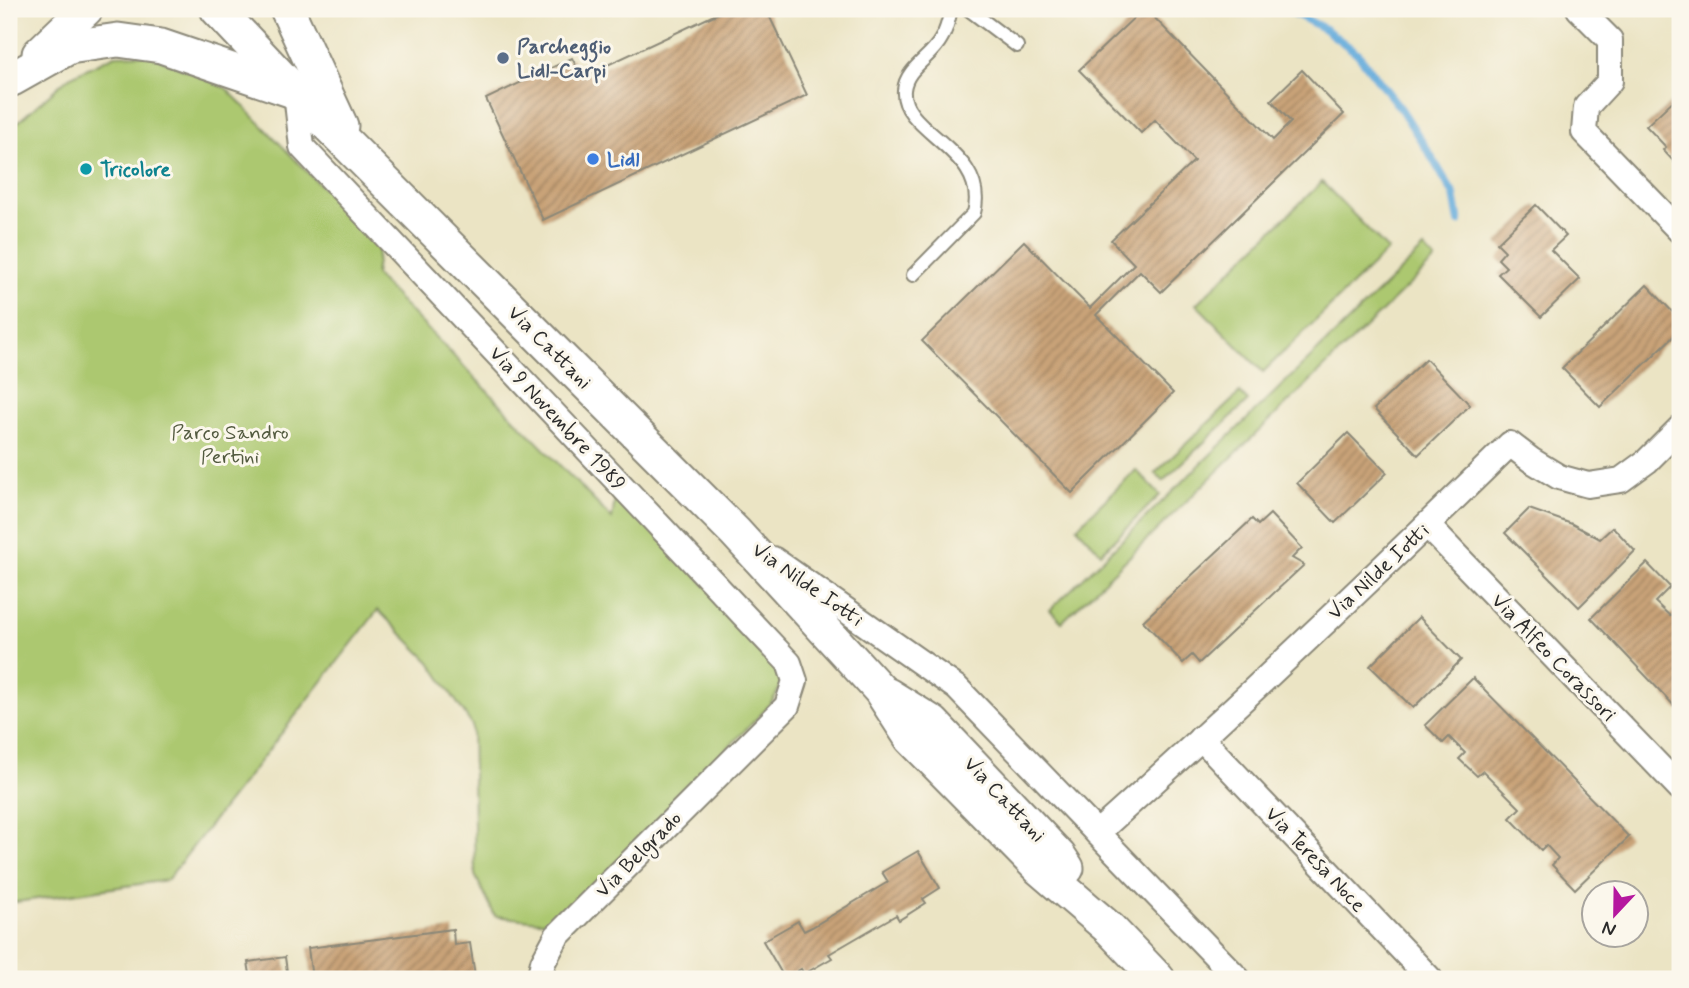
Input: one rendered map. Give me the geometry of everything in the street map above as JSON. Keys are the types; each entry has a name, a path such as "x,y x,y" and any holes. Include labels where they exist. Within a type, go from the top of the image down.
{"main road":[{"path":"10,80 61,9"},
{"path":"10,80 86,9"},
{"name":"Via Cattani","path":"217,9 296,93 735,532 880,690 911,738 1040,869 1110,929 1158,979"},
{"path":"287,9 351,148"},
{"path":"10,80 69,47 118,40 161,46 296,93"}],"street":[{"path":"1579,9 1610,40 1610,81 1586,107 1584,132 1680,231"},
{"name":"Via 9 Novembre 1989","path":"296,93 302,147 789,663 795,681 787,706 753,738"},
{"name":"Via Nilde Iotti","path":"1097,833 1201,738 1510,444 1559,477 1588,485 1621,480 1647,461 1680,428"},
{"name":"Via Alfeo Corassori","path":"1427,525 1680,788"},
{"name":"Via Nilde Iotti","path":"735,532 957,688 1238,979"},
{"name":"Via Belgrado","path":"539,979 543,962 557,936 753,738"},
{"name":"Via Teresa Noce","path":"1201,738 1430,979"}],"lane":[{"path":"913,275 974,214 977,202 975,186 968,171 958,158 911,114 904,102 904,87 910,73 941,41 951,9"},
{"path":"968,9 1017,46"}],"green space":[{"name":"Parco Sandro Pertini","path":"150,54 226,88 379,246 375,275 612,519 616,492 780,662 780,687 766,709 557,923 495,916 475,875 472,725 430,662 378,610 167,880 9,903 9,130 69,77 115,55"},
{"path":"1322,182 1388,250 1263,372 1196,304"},
{"path":"1424,248 1435,260 1062,622 1050,610"},
{"path":"1240,393 1248,401 1163,481 1155,473"},
{"path":"1136,470 1160,495 1101,553 1077,527"}],"building":[{"name":"Lidl","path":"727,9 766,9 807,95 543,220 486,99 572,58 582,77"},
{"path":"1146,9 1273,140 1291,122 1271,100 1302,70 1344,114 1161,292 1140,271 1096,315 1173,393 1072,493 922,341 1024,241 1090,308 1134,264 1111,240 1194,161 1155,120 1141,133 1079,70"},
{"path":"1680,94 1678,166 1663,150 1666,147 1646,126"},
{"path":"1536,205 1566,236 1551,250 1580,279 1541,317 1498,274 1506,267 1498,259 1505,251 1497,243"},
{"path":"1647,285 1680,320 1680,330 1600,407 1562,368"},
{"path":"1426,359 1470,405 1418,455 1374,409"},
{"path":"1348,433 1387,473 1335,523 1297,483"},
{"path":"1529,509 1572,524 1600,539 1613,527 1635,551 1579,607 1505,533"},
{"path":"1270,514 1302,548 1292,558 1304,565 1199,663 1192,655 1183,663 1143,621 1252,519 1258,525"},
{"path":"1647,563 1670,587 1655,602 1670,616 1674,612 1680,618 1680,712 1591,618"},
{"path":"1419,617 1461,660 1413,708 1370,666"},
{"path":"1473,678 1629,837 1584,880 1580,880 1575,889 1552,865 1558,858 1546,845 1541,850 1510,818 1520,808 1483,771 1477,776 1459,759 1465,753 1449,737 1443,743 1425,725"},
{"path":"918,851 940,888 923,899 926,903 899,920 896,915 829,954 832,958 804,974 801,969 785,979 763,941 798,921 804,931 812,927 888,882 882,872"},
{"path":"453,929 454,945 470,943 475,976 451,979 312,979 308,948"},
{"path":"285,957 288,979 238,979 238,976 250,974 248,962"}],"waterway":[{"path":"1286,9 1325,29 1357,53 1401,109 1431,156 1454,195 1459,222"}],"place":[{"name":"Parcheggio Lidl-Carpi","path":"503,58"},
{"name":"Lidl","path":"593,159"},
{"name":"Tricolore","path":"86,169"}]}
